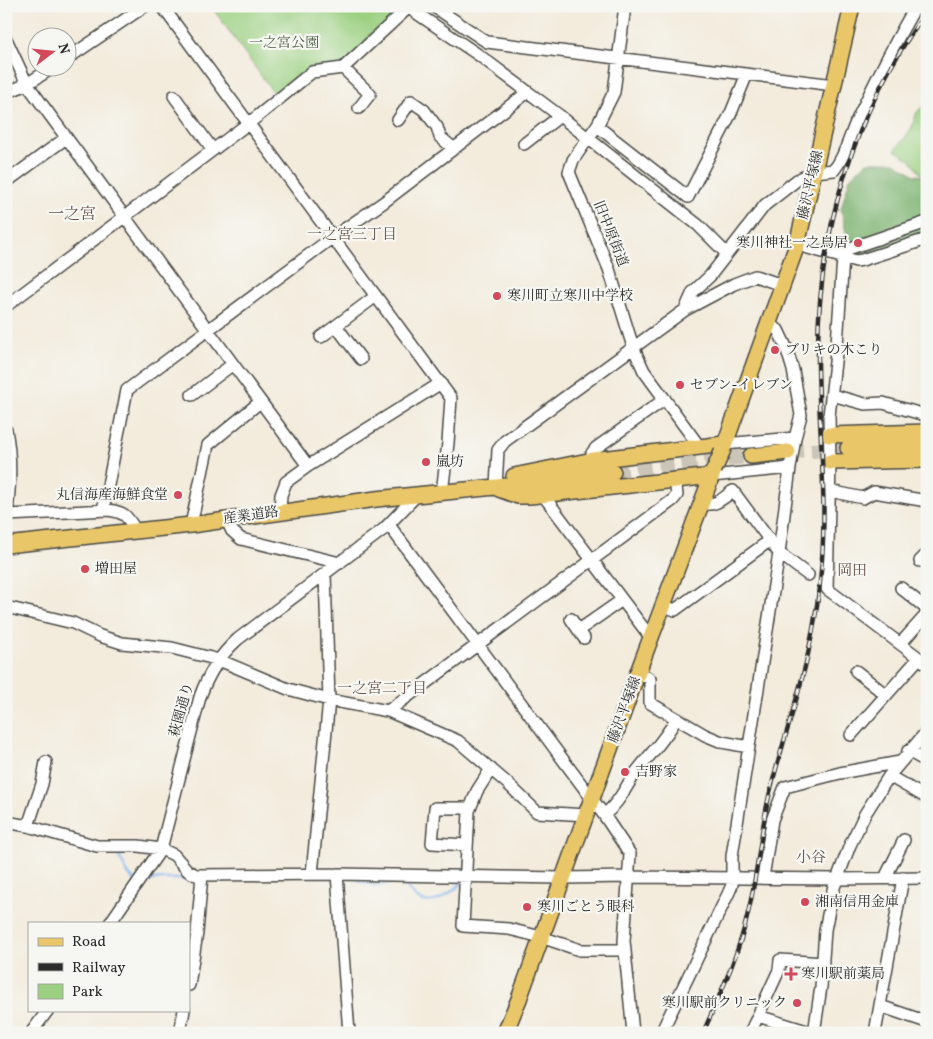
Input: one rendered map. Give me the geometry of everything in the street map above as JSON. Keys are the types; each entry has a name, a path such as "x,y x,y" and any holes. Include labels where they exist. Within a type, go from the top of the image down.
{"main road":[{"name":"藤沢平塚線","path":"505,1033 528,977 562,878 797,245 852,6"},
{"path":"829,435 927,432"},
{"path":"848,448 927,445"},
{"path":"496,487 515,476 593,460 699,446 723,448"},
{"path":"751,456 788,452"},
{"path":"830,462 927,460"},
{"name":"産業道路","path":"6,545 191,525 280,512 613,472"},
{"path":"496,487 518,496 543,495 675,480 713,473"}],"street":[{"path":"78,51 146,6"},
{"path":"162,6 451,398 442,493"},
{"path":"433,6 487,42 834,85"},
{"path":"588,139 597,126 614,92 625,6"},
{"path":"685,310 693,292 710,276 765,205 797,180 814,172 834,170 841,162 856,122 916,6"},
{"path":"6,306 249,123 312,72 343,68 409,7 480,56 560,116 698,225 727,254"},
{"path":"6,39 27,84 308,466"},
{"path":"343,68 370,94 359,108"},
{"path":"597,126 688,197 731,113 747,74"},
{"path":"6,93 36,78"},
{"path":"103,510 127,390 332,237 384,202 528,92"},
{"path":"174,96 213,150"},
{"path":"398,120 411,101 424,110 437,127 440,136 453,148"},
{"path":"524,144 560,116"},
{"path":"6,182 66,138"},
{"name":"旧中原街道","path":"588,139 573,160 569,172 609,269 634,347 644,371 699,446"},
{"path":"838,256 852,248 927,222"},
{"path":"797,245 862,260 927,239"},
{"path":"852,248 851,254 856,260"},
{"path":"838,256 832,395 828,416 830,491 826,589 923,661 886,695 851,735"},
{"path":"496,487 498,450 505,441 685,310 734,284 755,276 782,285"},
{"path":"321,337 376,296"},
{"path":"661,1033 729,892 732,878 732,856 779,553 790,468 801,415 794,370 786,347 778,330 768,324"},
{"path":"336,326 361,359"},
{"path":"192,395 233,364"},
{"path":"280,512 281,495 286,482 308,466 441,383"},
{"path":"832,395 865,404 883,403 925,415 927,418"},
{"path":"593,460 592,453 596,448 665,399"},
{"path":"191,525 208,445 260,402"},
{"path":"6,430 11,472 6,520"},
{"path":"723,448 795,438"},
{"path":"713,473 790,468"},
{"path":"388,711 673,500 677,496 675,480"},
{"path":"702,504 711,505 716,503 733,491 779,553 808,575"},
{"path":"830,491 864,498 874,492 887,499 920,497"},
{"name":"萩園通り","path":"111,922 161,849 200,697 206,681 226,649 389,526 417,495"},
{"path":"543,495 651,638"},
{"path":"7,515 103,510 119,511 127,516 136,531"},
{"path":"226,519 232,532 241,539 340,563"},
{"path":"389,526 604,815 630,854 630,877 624,941 634,1033"},
{"path":"664,606 675,610 769,541"},
{"path":"312,874 329,700 325,574"},
{"path":"901,588 927,609"},
{"path":"571,619 582,634 622,600"},
{"path":"6,607 73,623 100,636 122,643 172,648 219,660 288,689 329,700 388,711 458,741 537,812 586,815"},
{"path":"901,643 927,614"},
{"path":"856,671 886,695"},
{"path":"638,672 650,678 650,703 705,735 722,742 749,747"},
{"path":"604,815 622,797 634,776 669,732 676,719"},
{"path":"758,1016 814,1033 826,930 832,896 850,845 865,814 889,776 908,751 927,731"},
{"path":"908,751 927,760"},
{"path":"28,826 42,784 46,762"},
{"path":"762,878 772,820 785,787 840,773 900,762"},
{"path":"491,769 477,790 470,808 466,845 463,926 509,929 540,941 580,950 625,950"},
{"path":"889,776 927,798"},
{"path":"466,845 432,843 435,808 470,808"},
{"path":"6,822 28,826 97,846 138,846 161,849 174,855 188,871 196,875 337,874 464,880 630,877 927,878"},
{"path":"885,878 904,840"},
{"path":"337,874 346,980 348,1033"},
{"path":"190,978 197,933 202,875"},
{"path":"875,1033 903,878"},
{"path":"750,1033 779,970 780,960 823,963"},
{"path":"880,1006 927,1022"},
{"path":"31,1033 47,1012"},
{"path":"180,1033 184,1012"}],"green space":[{"name":"一之宮公園","path":"211,6 408,6 342,66 310,70 277,98"},
{"path":"927,105 927,175 920,173 913,162 895,150 910,130 917,112"},
{"path":"867,162 895,162 915,175 927,176 927,240 867,256 847,238 841,208 850,178"}],"waterway":[{"path":"114,851 116,851 129,875 134,880"},
{"path":"144,881 193,879"},
{"path":"358,880 377,886 397,881 403,882 412,894 422,901 428,902 441,899 462,883"}],"tunnel":[{"path":"788,452 848,448"},
{"path":"613,472 751,456"}],"railway":[{"path":"703,1033 740,944 751,898 774,775 804,671 817,606 823,534 823,483 818,381 819,310 824,264 833,219 845,174 860,131 901,49 927,11"}],"place":[{"name":"寒川神社一之鳥居","path":"858,243"},
{"name":"寒川町立寒川中学校","path":"497,296"},
{"name":"ブリキの木こり","path":"775,350"},
{"name":"セブン-イレブン","path":"680,385"},
{"name":"嵐坊","path":"426,462"},
{"name":"丸信海産海鮮食堂","path":"178,495"},
{"name":"増田屋","path":"85,569"},
{"name":"吉野家","path":"625,772"},
{"name":"湘南信用金庫","path":"805,902"},
{"name":"寒川ごとう眼科","path":"527,907"},
{"name":"寒川駅前薬局","path":"791,974"},
{"name":"寒川駅前クリニック","path":"797,1003"}],"district":[{"name":"一之宮","path":"72,215"},
{"name":"一之宮三丁目","path":"352,235"},
{"name":"岡田","path":"852,571"},
{"name":"一之宮二丁目","path":"382,689"},
{"name":"小谷","path":"811,858"}]}
